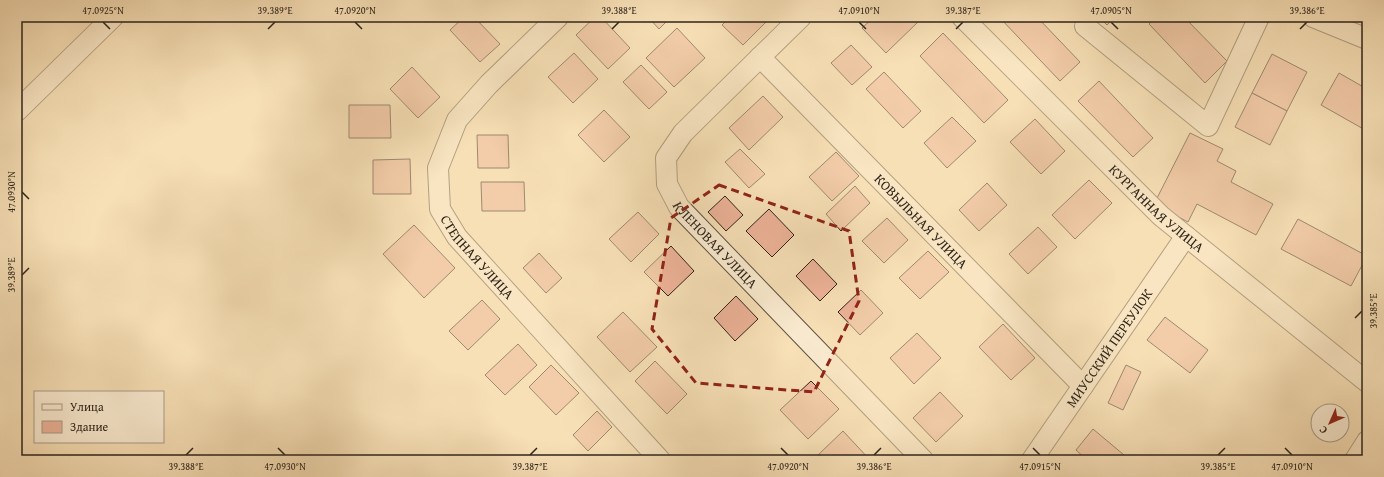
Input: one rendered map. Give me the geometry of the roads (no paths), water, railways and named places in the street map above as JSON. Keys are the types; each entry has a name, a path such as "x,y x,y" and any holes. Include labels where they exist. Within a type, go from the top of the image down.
{"street":[{"path":"17,111 113,17"},
{"name":"СТЕПНАЯ УЛИЦА","path":"558,17 489,84 458,120 438,168 440,209 457,237 660,460"},
{"name":"КЛЕНОВАЯ УЛИЦА","path":"801,17 683,132 666,158 667,184 679,207 923,460"},
{"name":"КУРГАННАЯ УЛИЦА","path":"962,17 1161,216 1367,382"},
{"path":"1085,26 1208,126 1259,17"},
{"path":"1314,17 1367,40"},
{"name":"КОВЫЛЬНАЯ УЛИЦА","path":"760,57 1083,386"},
{"name":"МИУССКИЙ ПЕРЕУЛОК","path":"1032,460 1186,236"},
{"path":"1355,460 1367,441"}]}
